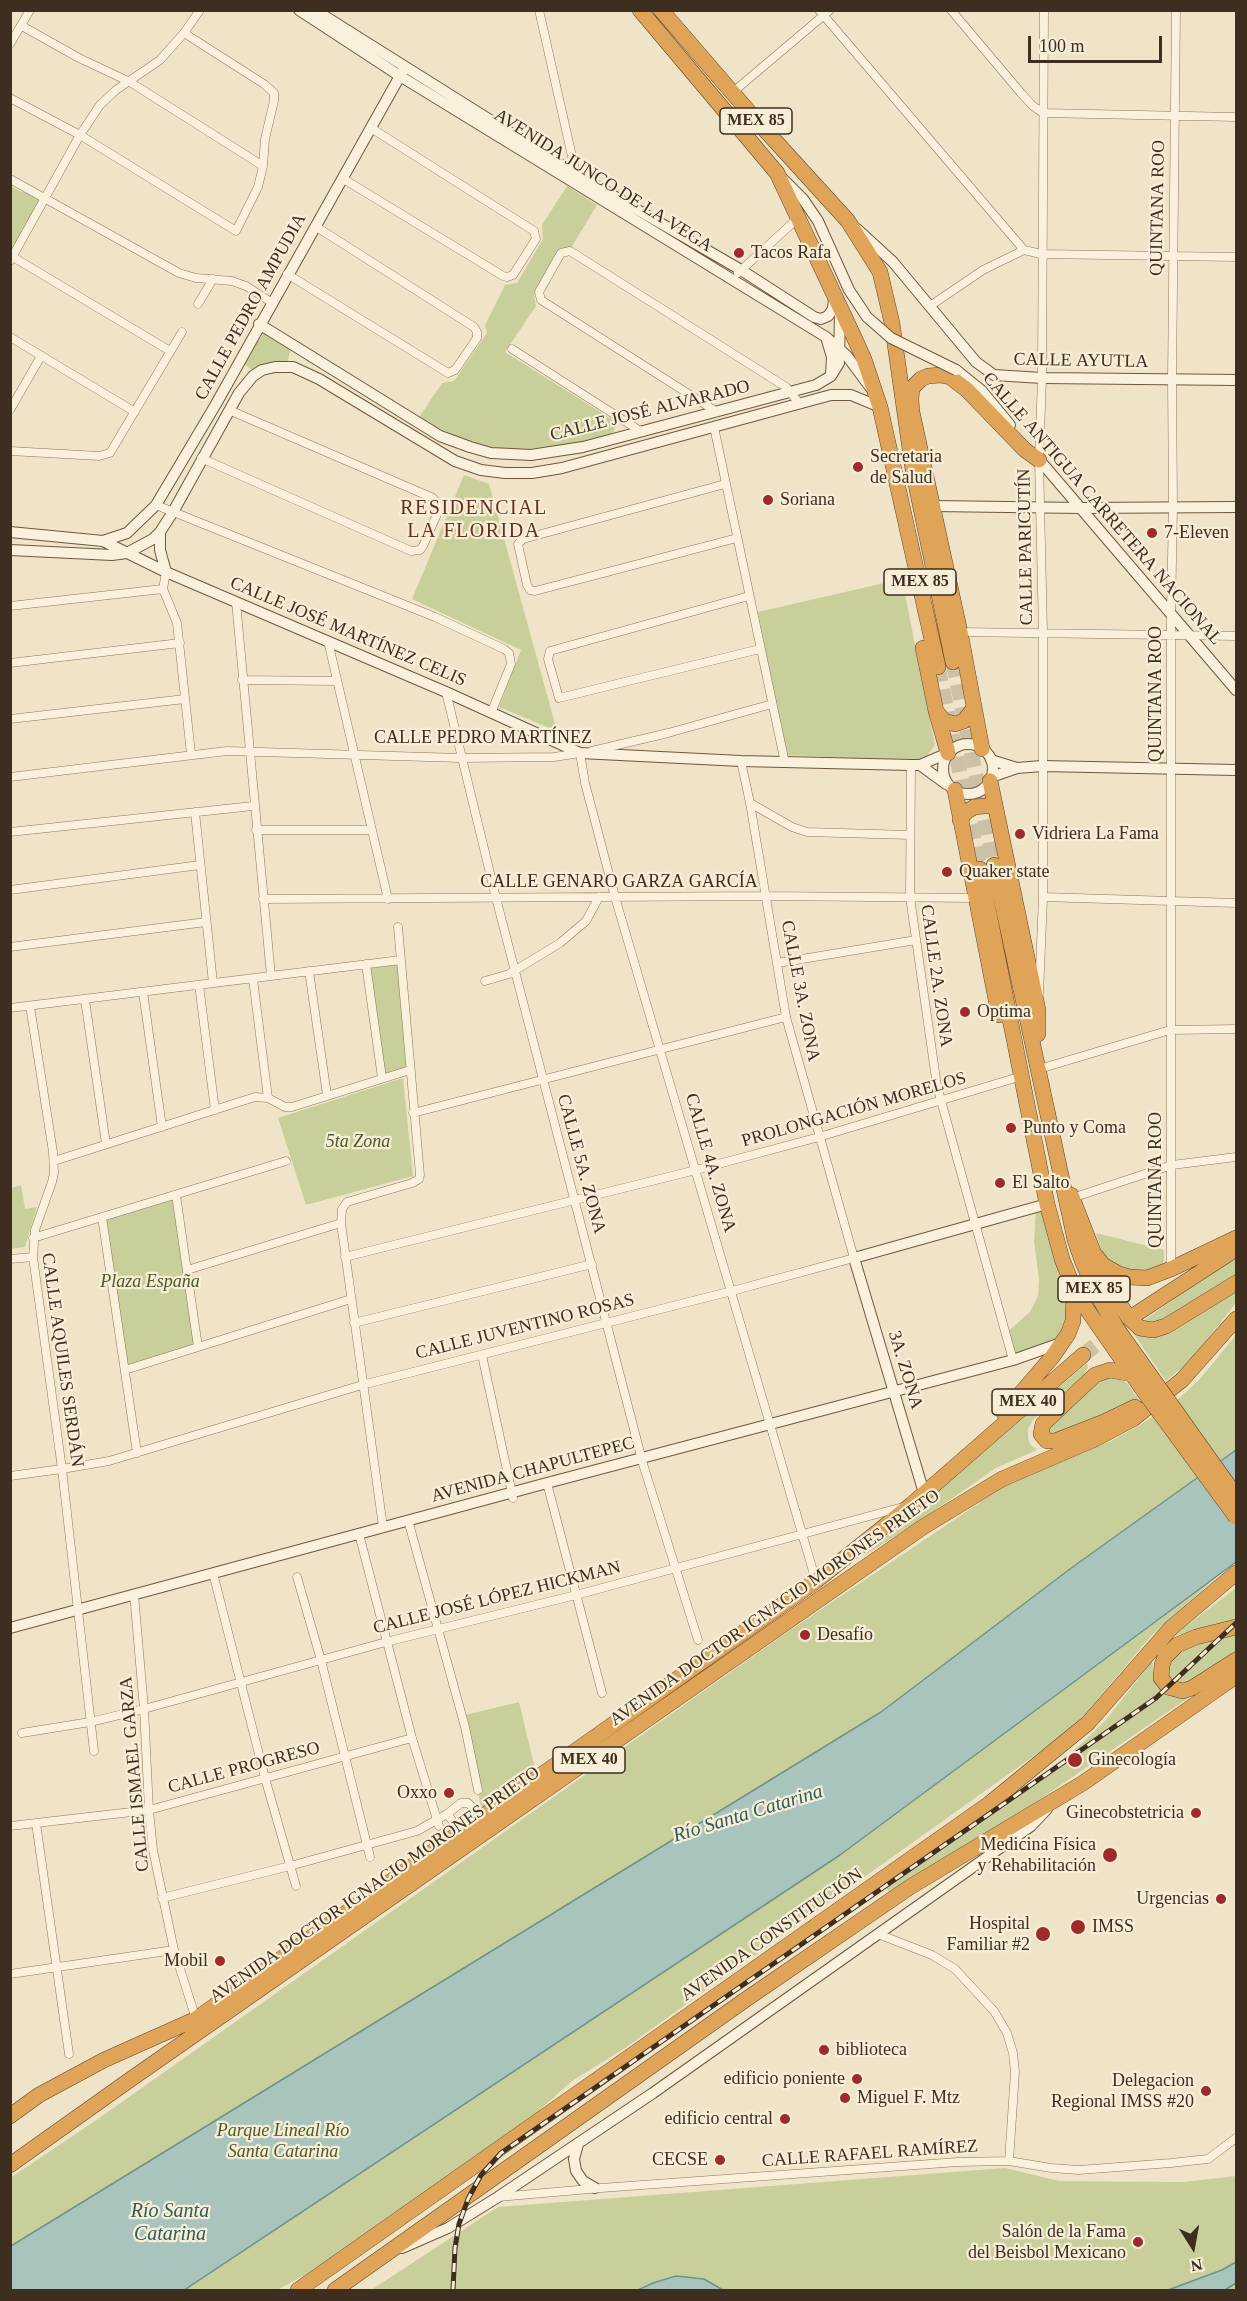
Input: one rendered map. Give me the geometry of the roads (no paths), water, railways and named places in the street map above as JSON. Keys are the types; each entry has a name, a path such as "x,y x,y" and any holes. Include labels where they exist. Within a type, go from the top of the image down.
{"highway":[{"name":"MEX 85","path":"641,13 777,173 796,219 864,359 878,401 900,497 945,665 908,441 895,341 883,282 875,262 848,221 664,13"},
{"path":"986,754 974,708 915,424 910,399 912,388 921,379 941,375 950,377 967,390 1020,445 1039,460"},
{"path":"908,441 915,424"},
{"path":"913,470 933,503"},
{"path":"900,497 900,527 936,711 948,753"},
{"path":"936,711 944,721 955,724 964,721 974,708"},
{"path":"991,779 1038,1010 1035,1049"},
{"path":"953,789 1001,1022 1017,1052"},
{"path":"960,820 974,807 995,805"},
{"name":"MEX 85","path":"1236,1496 1149,1386 1132,1374 1074,1289 1062,1259 1047,1204 1017,1052 987,867 1035,1049 1075,1240 1092,1286 1149,1386 1236,1517"},
{"path":"1062,1183 1072,1198 1100,1272 1112,1294 1134,1324 1146,1330 1166,1326 1236,1283"},
{"path":"1094,1254 1110,1270 1129,1277 1147,1278 1236,1238"},
{"path":"1136,1314 1236,1249"},
{"path":"973,1449 1064,1342 1073,1321 1074,1289"},
{"name":"AVENIDA DOCTOR IGNACIO MORONES PRIETO","path":"10,2165 923,1527 1002,1479 1121,1426 1153,1404 1182,1380 1236,1319"},
{"name":"AVENIDA DOCTOR IGNACIO MORONES PRIETO","path":"10,2116 39,2095 104,2060 196,2019 816,1581 911,1505 1083,1354"},
{"path":"1132,1374 1110,1370 1095,1375 1043,1424 1041,1434 1043,1438 1054,1441 1104,1422 1182,1380"},
{"name":"AVENIDA CONSTITUCIÓN","path":"299,2290 989,1804 1053,1754 1088,1723 1171,1628 1236,1573"},
{"path":"1236,1627 1196,1637 1177,1645 1165,1657 1161,1678 1168,1687 1183,1690 1192,1688 1236,1660"},
{"name":"AVENIDA CONSTITUCIÓN","path":"335,2290 697,2034 910,1887 1095,1775 1236,1676"},
{"path":"697,2034 801,1938"},
{"path":"131,2079 175,2029"},
{"path":"299,2290 446,2211"}],"street":[{"path":"10,44 30,10"},
{"path":"170,351 12,259 80,135 100,105 116,90 160,60 184,33 200,10"},
{"name":"AVENIDA JUNCO DE LA VEGA","path":"299,10 577,179 826,337 841,349 878,401"},
{"name":"AVENIDA JUNCO DE LA VEGA","path":"315,10 402,71"},
{"path":"539,10 577,179"},
{"path":"951,10 1021,93 1043,113 1236,117"},
{"name":"CALLE PARICUTÍN","path":"1038,1010 1042,962 1043,897 1043,632 1039,460 1042,378 1044,10"},
{"name":"QUINTANA ROO","path":"1171,1269 1171,613 1176,10"},
{"path":"733,93 824,12 1024,250 1041,255 1236,257"},
{"path":"22,26 79,58 130,82 263,166"},
{"path":"10,98 80,135 236,231 258,188 263,166 265,139 275,98 272,90 184,33"},
{"name":"CALLE PEDRO AMPUDIA","path":"103,541 127,533 156,505 402,71"},
{"path":"342,178 507,277 513,274 536,239 536,234 371,128"},
{"name":"CALLE ANTIGUA CARRETERA NACIONAL","path":"777,173 803,200 818,221 849,290 867,317 891,338 956,370 982,391 1236,690"},
{"path":"10,179 179,273 196,278 232,281 246,286 271,302"},
{"name":"AVENIDA JUNCO DE LA VEGA","path":"577,179 741,270 818,318 825,318 837,304"},
{"path":"732,279 796,219"},
{"name":"CALLE AYUTLA","path":"848,221 893,262 976,362 988,372 1000,377 1236,380"},
{"path":"287,274 448,373 455,370 477,338 474,327 315,226"},
{"path":"930,306 984,270 1024,250"},
{"path":"718,412 539,298 539,292 561,253 565,251 580,258 792,393 799,403"},
{"path":"198,304 213,279"},
{"path":"831,376 839,363 841,349 837,304"},
{"name":"CALLE JOSÉ ALVARADO","path":"259,324 440,436 477,449 513,455 545,454 642,432 792,393 816,385 831,376"},
{"path":"10,451 105,456 114,449 182,332"},
{"path":"10,337 135,412"},
{"path":"826,337 832,357 831,376"},
{"path":"512,349 642,432"},
{"path":"293,367 301,350"},
{"path":"10,410 41,356"},
{"path":"236,364 253,376"},
{"name":"CALLE PEDRO AMPUDIA","path":"127,553 140,547 160,532 239,393 253,376 262,370 275,367 293,367"},
{"name":"CALLE JOSÉ ALVARADO","path":"293,367 319,379 436,452 467,466 489,472 520,474 547,471 799,403 842,394 878,401"},
{"path":"201,458 411,551 416,551 423,546 438,512 438,505 433,498 229,410"},
{"path":"673,424 676,437"},
{"path":"714,427 785,763"},
{"path":"725,484 523,539 518,544 527,585 530,590 540,591 736,538"},
{"path":"933,503 1041,508 1236,507"},
{"path":"156,505 446,622 504,649 509,653 511,664 491,713"},
{"path":"10,532 103,541"},
{"path":"160,532 160,550 166,572 163,589 177,623 180,643 190,754"},
{"name":"CALLE JOSÉ MARTÍNEZ CELIS","path":"103,541 166,572 446,692 580,753"},
{"path":"10,550 94,555 127,553"},
{"path":"10,606 163,589"},
{"path":"749,596 550,651 548,659 559,698 760,649"},
{"path":"236,602 248,751 271,976"},
{"path":"960,632 1236,636"},
{"path":"328,641 388,899"},
{"path":"10,663 180,643"},
{"path":"242,680 337,681"},
{"name":"CALLE 5A. ZONA","path":"446,692 514,971 642,1461 698,1640"},
{"path":"10,719 185,699"},
{"path":"580,753 668,733 772,704"},
{"path":"953,789 944,777 943,770 948,753 962,745 976,745 986,754 1017,768"},
{"name":"CALLE PEDRO MARTÍNEZ","path":"10,777 190,754 248,751 461,758 555,757 580,753 785,763 916,765 948,753"},
{"name":"CALLE 4A. ZONA","path":"580,753 615,897 816,1581"},
{"path":"986,754 993,768 991,779"},
{"name":"CALLE 3A. ZONA","path":"741,761 786,1017 854,1258"},
{"path":"916,765 961,793 976,792 991,779 1017,768 1042,766 1236,770"},
{"name":"CALLE 2A. ZONA","path":"916,765 910,835 910,897 940,1102 1013,1360"},
{"path":"750,803 792,827 807,832 910,835"},
{"path":"10,832 254,806"},
{"path":"195,812 213,983"},
{"path":"256,830 371,830"},
{"path":"10,890 200,865"},
{"path":"1009,875 1043,872"},
{"name":"CALLE GENARO GARZA GARCÍA","path":"263,900 766,896 975,898"},
{"path":"485,981 514,971 554,947 586,921 599,897"},
{"path":"1043,897 1236,903"},
{"path":"10,947 206,922"},
{"path":"383,1527 340,1223 342,1209 351,1199 412,1183 419,1179 398,927"},
{"path":"778,963 916,940"},
{"path":"10,1008 401,960"},
{"path":"366,964 382,1078"},
{"path":"309,971 327,1095"},
{"path":"253,979 268,1098"},
{"path":"199,985 215,1110"},
{"path":"143,992 162,1127"},
{"path":"85,999 106,1144"},
{"name":"CALLE AQUILES SERDÁN","path":"30,1006 54,1161 52,1182 33,1238 33,1257 62,1470 94,1751"},
{"path":"414,1113 786,1017"},
{"path":"1039,1069 1170,1030 1236,1029"},
{"path":"54,1161 255,1097 268,1098 285,1107 410,1070"},
{"name":"PROLONGACIÓN MORELOS","path":"345,1257 696,1170 819,1137 1022,1076"},
{"path":"1072,1198 1172,1165 1236,1158"},
{"path":"33,1238 286,1161"},
{"path":"176,1195 198,1347"},
{"name":"CALLE JUVENTINO ROSAS","path":"10,1476 62,1470 136,1453 362,1385 732,1291 1047,1204"},
{"path":"102,1217 136,1453"},
{"path":"187,1270 340,1223"},
{"path":"10,1259 33,1257"},
{"name":"3A. ZONA","path":"854,1258 924,1492"},
{"path":"354,1323 592,1264"},
{"path":"124,1370 351,1299"},
{"name":"AVENIDA CHAPULTEPEC","path":"10,1628 213,1576 359,1536 383,1527 409,1523 895,1394 1013,1360 1064,1342"},
{"path":"482,1354 512,1495"},
{"path":"548,1486 602,1693"},
{"name":"CALLE JOSÉ LÓPEZ HICKMAN","path":"22,1733 90,1722 144,1709 386,1642 911,1505"},
{"path":"437,1824 359,1536 409,1523 465,1727 478,1790"},
{"path":"213,1576 265,1778 296,1886"},
{"path":"297,1577 321,1660 370,1857"},
{"name":"CALLE ISMAEL GARZA","path":"135,1597 153,1850 174,1950 196,2019"},
{"path":"10,1634 79,1612"},
{"name":"CALLE PROGRESO","path":"10,1826 149,1810 412,1738"},
{"path":"162,1898 417,1831 437,1824 461,1803 466,1802 482,1817"},
{"path":"387,2253 448,2228 578,2144 1031,1826 1053,1802"},
{"path":"447,1814 461,1832"},
{"path":"36,1823 69,2054"},
{"path":"878,1934 932,1955 955,1969 994,2011 1007,2033 1013,2053 1015,2072 1009,2161"},
{"path":"10,1974 174,1950"},
{"name":"CALLE RAFAEL RAMÍREZ","path":"498,2197 958,2162 1009,2161 1079,2170 1202,2160 1215,2155 1236,2138"},
{"path":"578,2144 574,2159 576,2171 583,2181 595,2188"}],"water":[{"name":"Río Santa Catarina","path":"1236,1450 1236,1562 840,1855 184,2290 11,2290 11,2246 881,1712 1074,1566"},
{"path":"1236,2262 1236,2283 1225,2290 1168,2290 1222,2270"},
{"path":"676,2276 704,2279 723,2290 638,2290"}],"tunnel":[{"path":"953,662 994,865"},
{"path":"938,667 980,869"},
{"path":"1083,1355 1115,1330"}],"railway":[{"path":"453,2290 455,2248 459,2224 468,2199 481,2175 501,2153 1156,1698 1236,1623"}],"place":[{"name":"Tacos Rafa","path":"739,253"},
{"name":"Secretaria de Salud","path":"858,467"},
{"name":"Soriana","path":"768,500"},
{"name":"7-Eleven","path":"1152,533"},
{"name":"Vidriera La Fama","path":"1020,834"},
{"name":"Quaker state","path":"947,872"},
{"name":"Optima","path":"965,1012"},
{"name":"Punto y Coma","path":"1011,1128"},
{"name":"El Salto","path":"1000,1183"},
{"name":"Desafío","path":"805,1635"},
{"name":"Ginecología","path":"1075,1760"},
{"name":"Oxxo","path":"449,1793"},
{"name":"Ginecobstetricia","path":"1196,1813"},
{"name":"Medicina Física y Rehabilitación","path":"1110,1855"},
{"name":"Urgencias","path":"1221,1899"},
{"name":"IMSS","path":"1078,1927"},
{"name":"Hospital Familiar #2","path":"1043,1934"},
{"name":"Mobil","path":"220,1961"},
{"name":"biblioteca","path":"824,2050"},
{"name":"edificio poniente","path":"857,2079"},
{"name":"Delegacion Regional IMSS #20","path":"1206,2091"},
{"name":"Miguel F. Mtz","path":"845,2098"},
{"name":"edificio central","path":"785,2119"},
{"name":"CECSE","path":"720,2160"},
{"name":"Salón de la Fama del Beisbol Mexicano","path":"1138,2242"}],"district":[{"name":"RESIDENCIAL LA FLORIDA","path":"474,520"}],"park label":[{"name":"5ta Zona","path":"358,1142"},
{"name":"Plaza España","path":"150,1282"},
{"name":"Parque Lineal Río Santa Catarina","path":"283,2141"}]}
